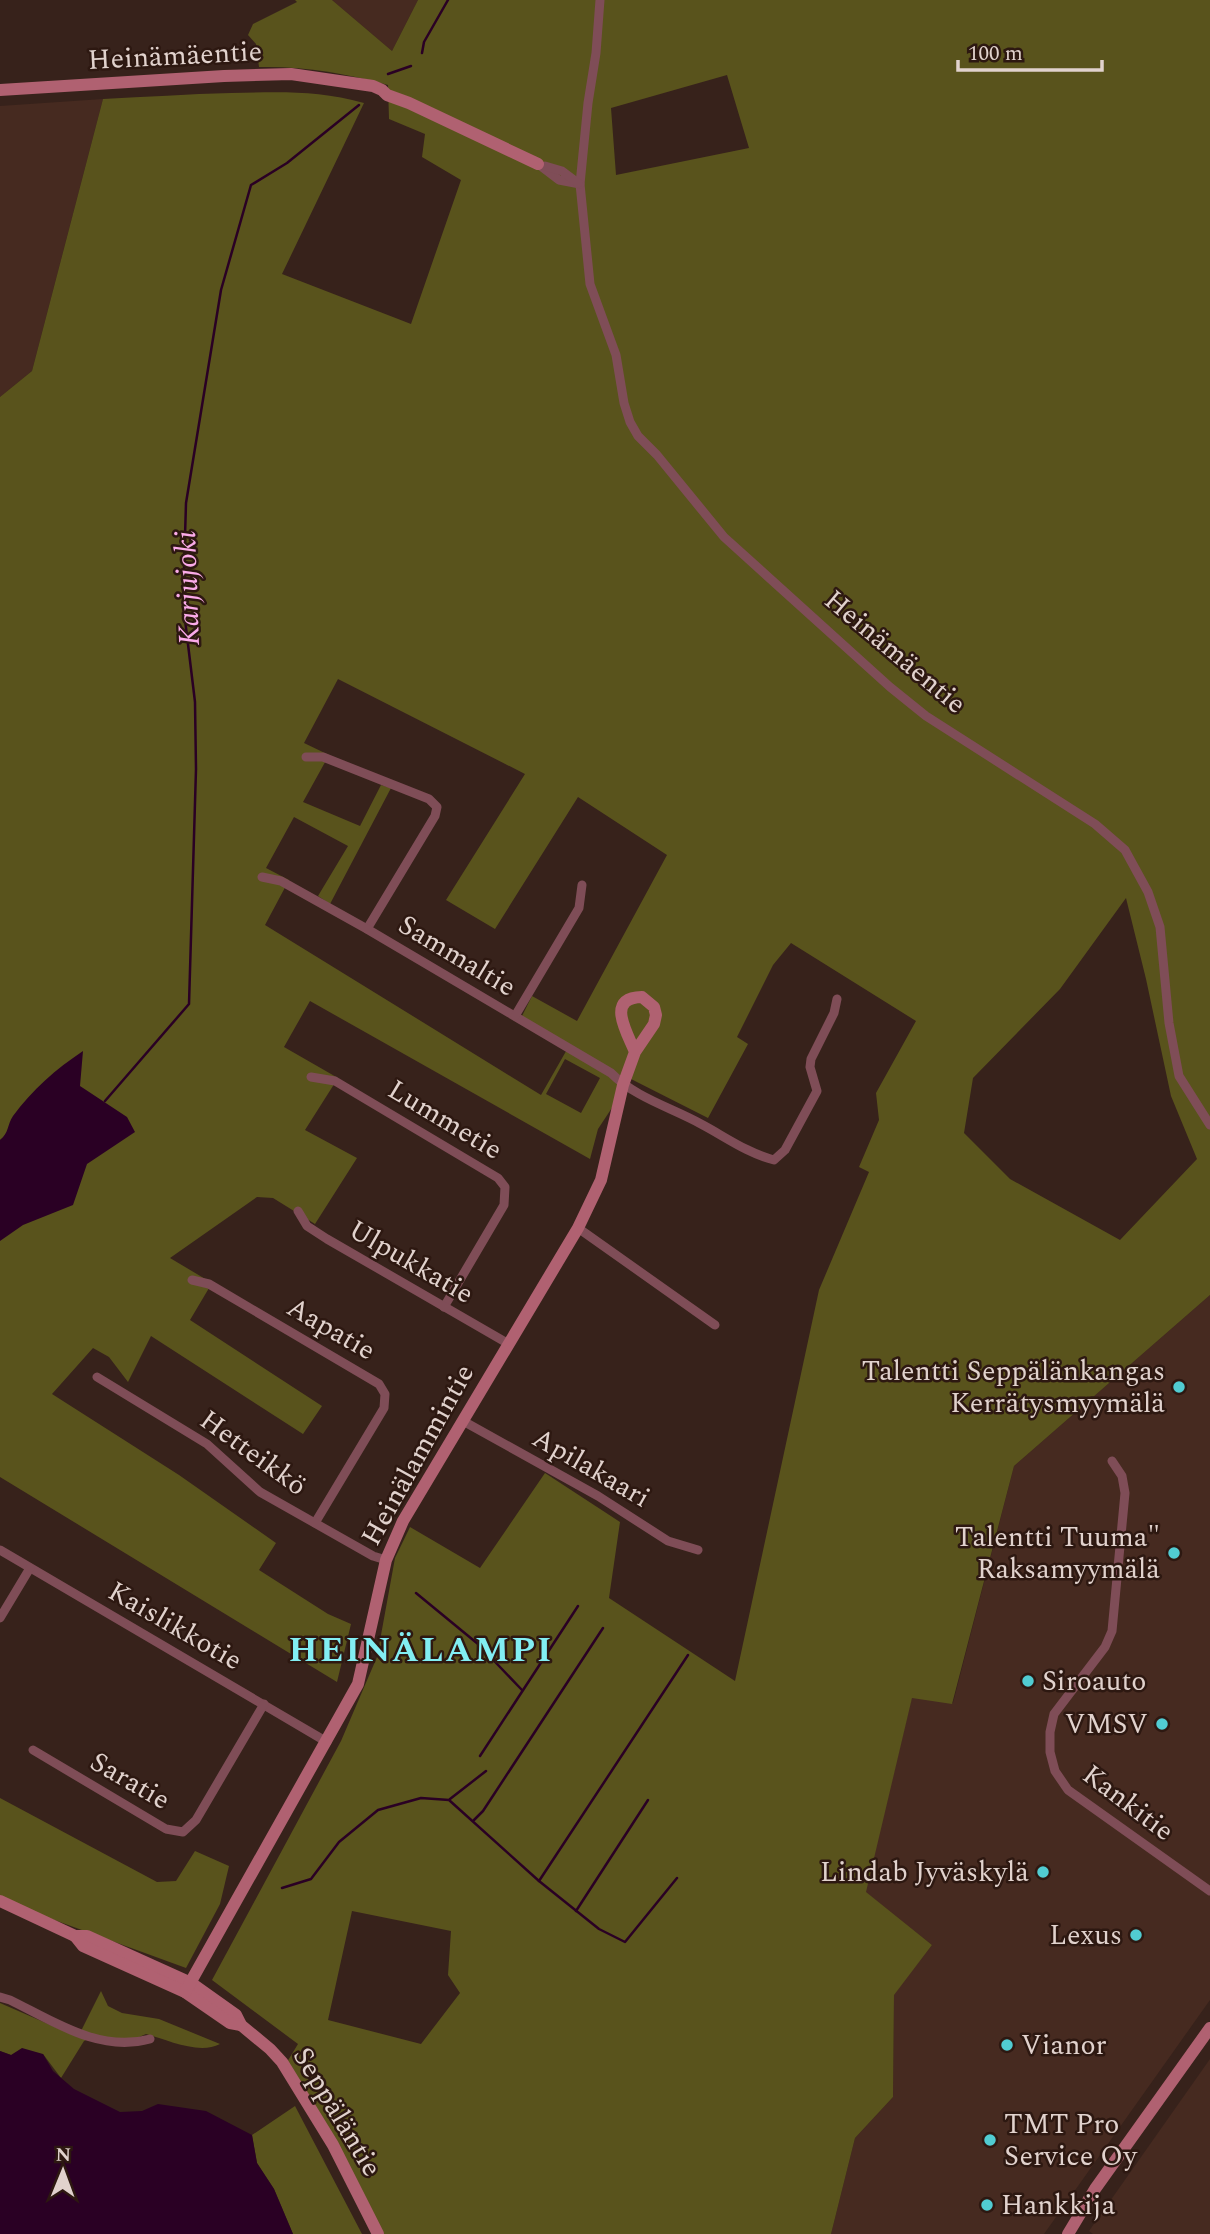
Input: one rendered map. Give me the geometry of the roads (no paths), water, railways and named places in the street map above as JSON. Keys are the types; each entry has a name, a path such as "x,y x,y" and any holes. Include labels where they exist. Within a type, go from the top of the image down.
{"street":[{"path":"580,184 600,0"},
{"name":"Heinämäentie","path":"0,90 255,75 314,76 352,85 374,96 387,95 538,164 562,171 580,184 590,284 616,355 630,422 638,436 657,455 724,537 890,687 926,716 1095,824 1125,850 1148,892 1160,927 1169,1023 1179,1076 1210,1125"},
{"path":"306,757 323,757 429,799 437,807 435,816 367,929"},
{"name":"Sammaltie","path":"262,877 281,881 367,929 611,1073 635,1093 774,1160 785,1150 817,1091 810,1067 811,1059 834,1013 836,999"},
{"path":"514,1016 579,908 582,885"},
{"name":"Heinälammintie","path":"188,1988 358,1684 386,1560 403,1521 578,1228 604,1171 623,1084 635,1052"},
{"name":"Lummetie","path":"311,1077 335,1081 498,1178 505,1187 504,1205 444,1307"},
{"name":"Ulpukkatie","path":"298,1211 307,1226 509,1344"},
{"path":"578,1228 715,1325"},
{"name":"Aapatie","path":"192,1280 209,1284 379,1384 385,1394 384,1408 315,1523"},
{"name":"Hetteikkö","path":"97,1377 207,1444 260,1492 373,1556 386,1560"},
{"name":"Apilakaari","path":"463,1421 597,1496 668,1541 698,1550"},
{"name":"Kankitie","path":"1112,1461 1122,1476 1125,1493 1114,1623 1105,1647 1054,1714 1049,1732 1050,1752 1055,1771 1068,1790 1210,1891"},
{"name":"Kaislikkotie","path":"0,1550 327,1742"},
{"path":"0,1618 30,1568"},
{"name":"Saratie","path":"33,1750 166,1829 183,1832 196,1820 264,1704"},
{"name":"Seppäläntie","path":"0,1901 75,1936 87,1936 236,2015 241,2025 282,2062 333,2145 378,2234"},
{"path":"0,1997 89,2038 116,2043 135,2043 150,2039"},
{"path":"1070,2229 1210,2028"}],"waterway":[{"name":"Karjujoki","path":"422,53 424,42 448,0"},
{"name":"Karjujoki","path":"388,74 411,66"},
{"name":"Karjujoki","path":"105,1101 189,1004 196,769 195,702 183,603 186,503 221,290 251,185 287,163 359,105"},
{"path":"416,1593 478,1644 522,1690"},
{"path":"480,1756 578,1606"},
{"path":"474,1820 483,1811 603,1628"},
{"path":"539,1881 688,1655"},
{"path":"450,1799 486,1771"},
{"path":"282,1888 311,1879 339,1842 378,1810 421,1798 449,1800 539,1881 599,1929 625,1942 677,1878"},
{"path":"576,1911 648,1800"}],"place":[{"name":"Talentti Seppälänkangas Kerrätysmyymälä","path":"1179,1387"},
{"name":"Talentti Tuuma\" Raksamyymälä","path":"1174,1553"},
{"name":"Siroauto","path":"1028,1681"},
{"name":"VMSV","path":"1162,1724"},
{"name":"Lindab Jyväskylä","path":"1043,1872"},
{"name":"Lexus","path":"1136,1935"},
{"name":"Vianor","path":"1007,2045"},
{"name":"TMT Pro Service Oy","path":"990,2140"},
{"name":"Hankkija","path":"987,2205"}],"district":[{"name":"HEINÄLAMPI","path":"421,1650"}]}
